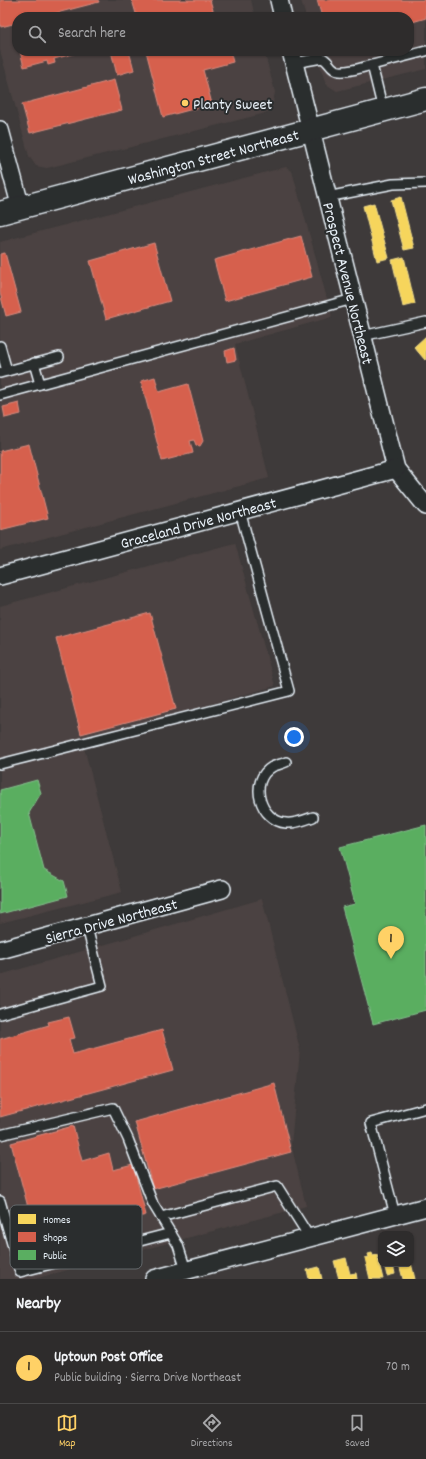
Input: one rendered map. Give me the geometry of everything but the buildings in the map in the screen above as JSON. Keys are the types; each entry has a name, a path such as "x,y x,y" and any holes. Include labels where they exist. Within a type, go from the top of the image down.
{"street":[{"path":"279,0 282,12"},
{"name":"Prospect Avenue Northeast","path":"293,57 310,130 396,469 426,506"},
{"name":"Washington Street Northeast","path":"0,213 426,99"},
{"path":"0,130 21,208"},
{"name":"Graceland Drive Northeast","path":"0,576 396,469"},
{"name":"Sierra Drive Northeast","path":"0,950 222,889"},
{"path":"154,1279 426,1207"}],"lane":[{"path":"414,55 426,52"},
{"path":"293,57 326,59 334,69 344,72 409,56"},
{"path":"372,65 383,110"},
{"path":"327,197 393,184 426,183"},
{"path":"0,395 353,299"},
{"path":"362,336 426,322"},
{"path":"0,346 3,372 59,357"},
{"path":"34,364 40,384"},
{"path":"0,764 289,691 240,511"},
{"path":"286,762 271,768 262,778 260,787 260,801 266,812 275,821 287,823 314,817"},
{"path":"0,1014 102,986 87,926"},
{"path":"0,1135 112,1108 128,1139 153,1204 178,1245 186,1270"},
{"path":"395,1215 371,1123 426,1108"},
{"path":"161,1217 277,1186 310,1238"},
{"path":"0,1201 10,1235"},
{"path":"142,1241 171,1233"},
{"path":"22,1276 46,1269"}],"shaded area":[{"path":"0,0 251,0 254,12 12,12 12,56 265,56 275,92 269,111 262,114 47,168 36,166 29,156 0,50"},
{"path":"301,0 426,0 426,69 337,91 326,84 317,56 414,56 414,12 305,12"},
{"path":"286,167 292,171 332,317 235,344 269,478 0,550 0,242"},
{"path":"235,543 275,686 82,740 122,892 0,923 0,606"},
{"path":"262,899 300,1050 291,1144 306,1206 142,1250 142,1205 10,1205 10,1269 71,1269 34,1279 0,1279 0,975"}],"place":[{"name":"Planty Sweet","path":"185,103"},
{"name":"Uptown Post Office","path":"391,959"}]}
